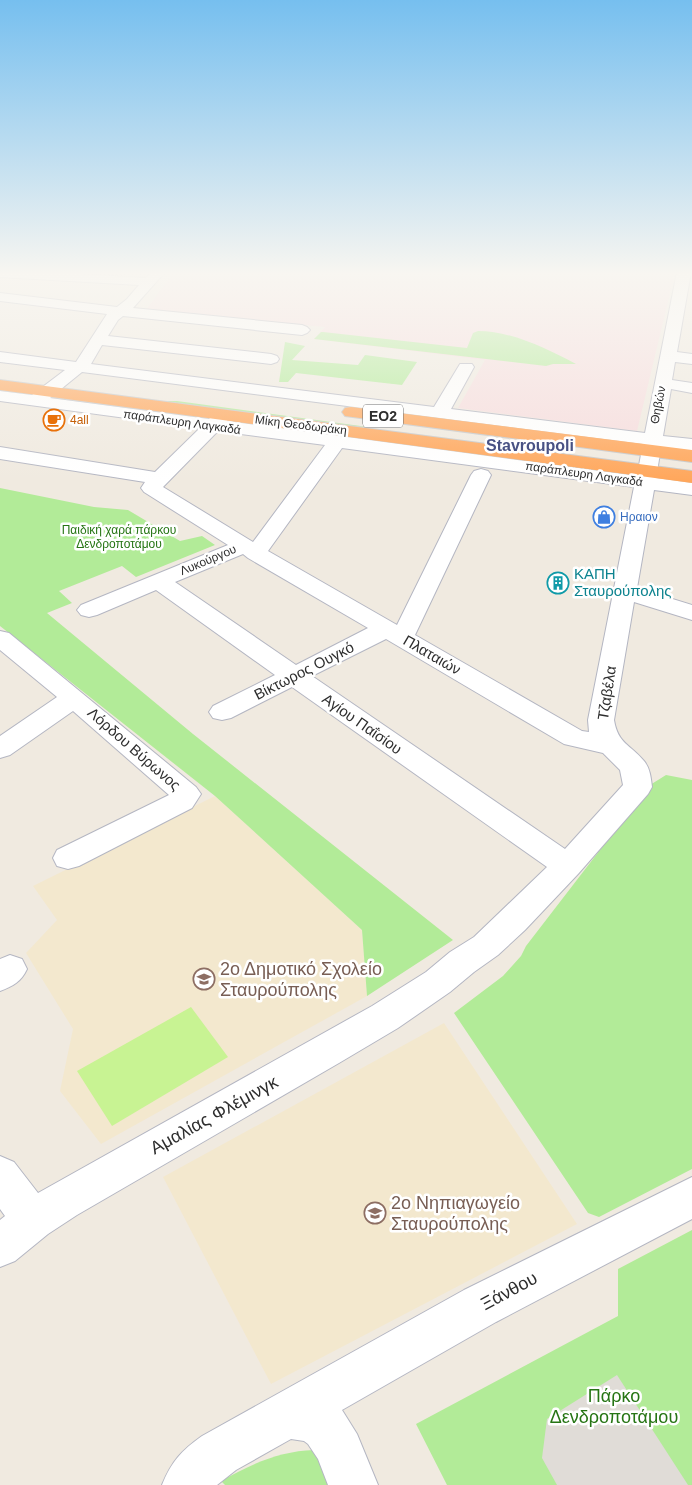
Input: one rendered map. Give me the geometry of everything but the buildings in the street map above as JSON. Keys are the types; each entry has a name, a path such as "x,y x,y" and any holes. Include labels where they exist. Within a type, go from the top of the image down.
{"highway":[{"name":"Μίκη Θεοδωράκη","path":"0,367 74,372 650,445 692,456"},
{"path":"0,385 41,397"},
{"name":"Μίκη Θεοδωράκη","path":"217,420 646,477 692,477"}],"street":[{"path":"41,397 88,359 97,341"},
{"path":"110,341 271,359"},
{"path":"260,389 277,341"},
{"name":"Θηβών","path":"650,445 667,356 673,341"},
{"path":"667,356 692,359"},
{"path":"0,357 74,372 260,389 440,412 650,445 692,445"},
{"path":"440,412 466,367"},
{"path":"662,383 692,388"},
{"name":"παράπλευρη Λαγκαδά","path":"0,396 41,397 217,420 337,442 646,477 692,489"},
{"path":"0,453 156,483 217,420"},
{"name":"Λυκούργου","path":"89,610 158,581 250,549 337,442"},
{"name":"Τζαβέλα","path":"430,987 486,946 566,866 638,787 634,767 612,746 603,733 601,720 646,477 650,445"},
{"path":"394,633 481,475"},
{"name":"Πλαταιών","path":"156,483 250,549 574,738 612,746"},
{"name":"Αγίου Παΐσίου","path":"158,581 566,866"},
{"path":"625,592 692,613"},
{"name":"Βίκτωρος Ουγκό","path":"222,712 293,676 394,633"},
{"name":"Λόρδου Βύρωνος","path":"0,638 74,698 186,794 182,801 68,858"},
{"path":"0,749 74,698"},
{"name":"Αμαλίας Φλέμινγκ","path":"0,1246 33,1220 62,1201 326,1052 385,1017 430,987"},
{"path":"0,1175 33,1220"},
{"name":"Ξάνθου","path":"280,1420 488,1302 692,1197"},
{"path":"187,1485 199,1468 207,1461 280,1420 303,1417 320,1423 332,1437 353,1485"}],"shaded area":[{"path":"333,341 658,341 637,431 458,408 485,360"},
{"name":"2ο Δημοτικό Σχολείο Σταυρούπολης","path":"215,796 362,930 367,996 101,1144 60,1091 73,1029 26,953 57,920 33,886"},
{"name":"2ο Νηπιαγωγείο Σταυρούπολης","path":"444,1023 577,1224 271,1384 163,1177"},
{"path":"617,1375 688,1485 557,1485 542,1458 547,1419"}],"green space":[{"path":"334,341 407,341 467,348 470,341 527,341 576,364 553,364 546,366"},
{"path":"285,342 305,346 292,360 358,365 365,355 417,362 402,385 296,373 288,382 279,382"},
{"path":"162,401 177,401 368,427 344,426"},
{"name":"Παιδική χαρά πάρκου Δενδροποτάμου","path":"0,488 94,507 128,510 180,541 202,536 215,545 136,577 122,566 59,591 72,603 47,613 193,734 453,940 367,996 362,930 215,796 0,626"},
{"path":"666,775 692,780 692,1169 599,1217 588,1213 454,1013 503,976 521,956 526,946 650,785"},
{"path":"191,1007 228,1057 112,1126 77,1071"},
{"name":"Πάρκο Δενδροποτάμου","path":"692,1230 692,1485 447,1485 416,1424 618,1316 618,1269"},
{"path":"314,1450 342,1485 225,1485 221,1481 243,1469 278,1456"}],"place":[{"name":"4all","path":"54,420"},
{"name":"Ηραιον","path":"604,517"},
{"name":"ΚΑΠΗ Σταυρούπολης","path":"558,583"},
{"name":"2ο Δημοτικό Σχολείο Σταυρούπολης","path":"204,979"},
{"name":"2ο Νηπιαγωγείο Σταυρούπολης","path":"375,1213"}],"district":[{"name":"Stavroupoli","path":"530,445"}]}
